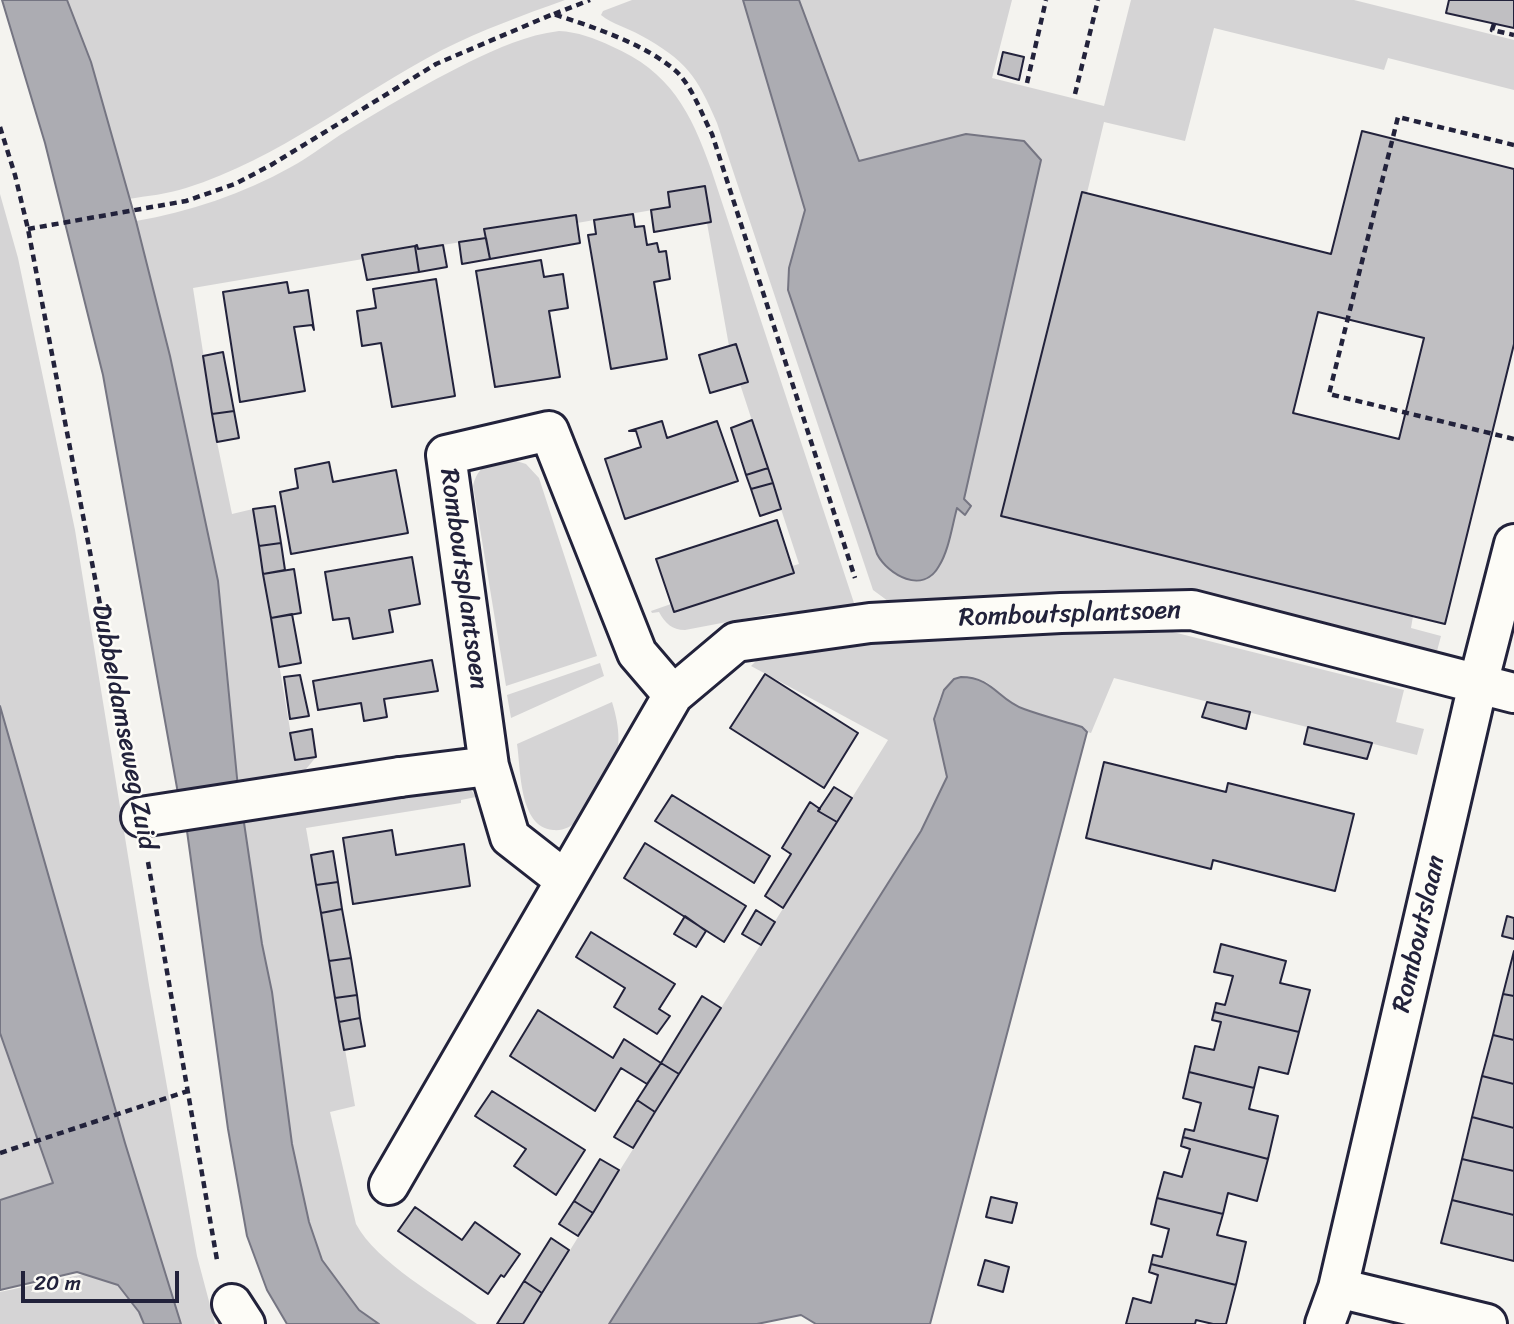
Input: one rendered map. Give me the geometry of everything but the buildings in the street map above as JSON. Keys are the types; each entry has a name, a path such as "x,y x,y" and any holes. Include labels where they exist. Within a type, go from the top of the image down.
{"street":[{"name":"Romboutsplantsoen","path":"565,880 510,837 489,766 446,455 549,431 637,653 673,695"},
{"name":"Romboutslaan","path":"1325,1324 1338,1287 1496,688 1514,544"},
{"name":"Romboutsplantsoen","path":"389,1185 673,695 736,642 870,623 1061,613 1192,610 1496,688"},
{"path":"155,815 489,766"},
{"path":"1338,1287 1487,1324"}],"path":[{"path":"28,229 186,201 235,184 271,165 436,64 590,0"},
{"path":"1027,83 1046,0"},
{"path":"1075,94 1098,0"},
{"path":"553,14 602,30 643,50 678,73 695,100 712,134 870,623"},
{"path":"1494,24 1492,30 1514,35"},
{"path":"1514,145 1398,117 1329,394 1514,439"},
{"name":"Dubbeldamseweg Zuid","path":"0,128 28,229 155,815 188,1091 214,1253 238,1314"},
{"path":"0,1153 188,1091"}],"shaded area":[{"path":"2,0 67,0 91,62 136,221 170,356 218,581 238,788 179,799 103,375 45,143"},
{"path":"67,0 565,0 487,29 442,50 253,161 179,190 128,199 91,62"},
{"path":"632,0 743,0 805,210 789,268 882,562 896,575 934,573 940,566 957,507 971,506 964,500 1037,179 967,134 859,162 799,0 1012,0 992,78 1104,106 1131,0 1354,0 1514,40 1514,90 1388,58 1384,70 1214,28 1185,141 1104,122 1087,193 1082,192 1413,616 1411,628 1441,636 1437,651 1193,591 892,604 873,590 710,107 696,81 679,61 656,44 601,15 603,11"},
{"path":"743,0 799,0 859,161 966,134 1024,141 1041,160 964,499 971,506 965,515 957,508 942,560 932,575 924,579 906,579 897,575 877,554 788,290 789,268 805,210"},
{"path":"559,31 598,40 649,68 676,96 695,129 711,169 855,606 769,614 685,630 673,627 666,623 659,612 651,611 671,604 674,612 793,573 792,566 799,564 740,384 747,382 736,344 729,346 707,223 710,222 670,207 577,223 575,215 485,229 486,238 418,249 417,246 363,259 193,288 217,442 232,514 253,509 295,759 316,757 297,780 238,788 218,581 170,356 136,221 176,213 254,186 469,62 524,39"},
{"path":"0,194 18,258 75,530 149,985 197,1256 215,1324 181,1324 125,1143 0,705"},
{"path":"510,459 526,464 539,478 597,656 506,686 473,486 478,473 486,466"},
{"path":"1153,627 1404,690 1396,722 1424,729 1417,755 1114,678 1091,733 1082,727 1012,704 984,681 965,679 950,683 940,698 934,719 947,777 921,831 609,1324 524,1324 888,740 751,666 759,658 817,646"},
{"path":"600,663 604,676 511,718 507,695"},
{"path":"961,677 981,681 1015,705 1082,727 1087,732 930,1324 816,1324 801,1315 757,1324 609,1324 921,831 947,777 934,719 944,690 954,679"},
{"path":"612,702 618,738 617,752 607,777 573,825 557,830 542,827 534,819 524,796 517,744"},
{"path":"0,706 125,1143 181,1324 144,1324 139,1312 118,1285 77,1272 0,1290 0,1200 53,1183 0,1033"},
{"path":"467,784 476,797 461,800 461,803 306,828 355,1106 330,1112 356,1224 378,1252 394,1266 477,1324 379,1324 359,1310 322,1260 309,1222 292,1144 272,992 262,945 243,816"},
{"path":"243,816 272,992 292,1144 309,1222 322,1260 359,1310 379,1324 287,1324 267,1290 247,1236 228,1129 187,831"},
{"path":"0,1033 53,1183 0,1200"},
{"path":"84,1274 118,1285 139,1312 144,1324 0,1324 0,1292"}]}
